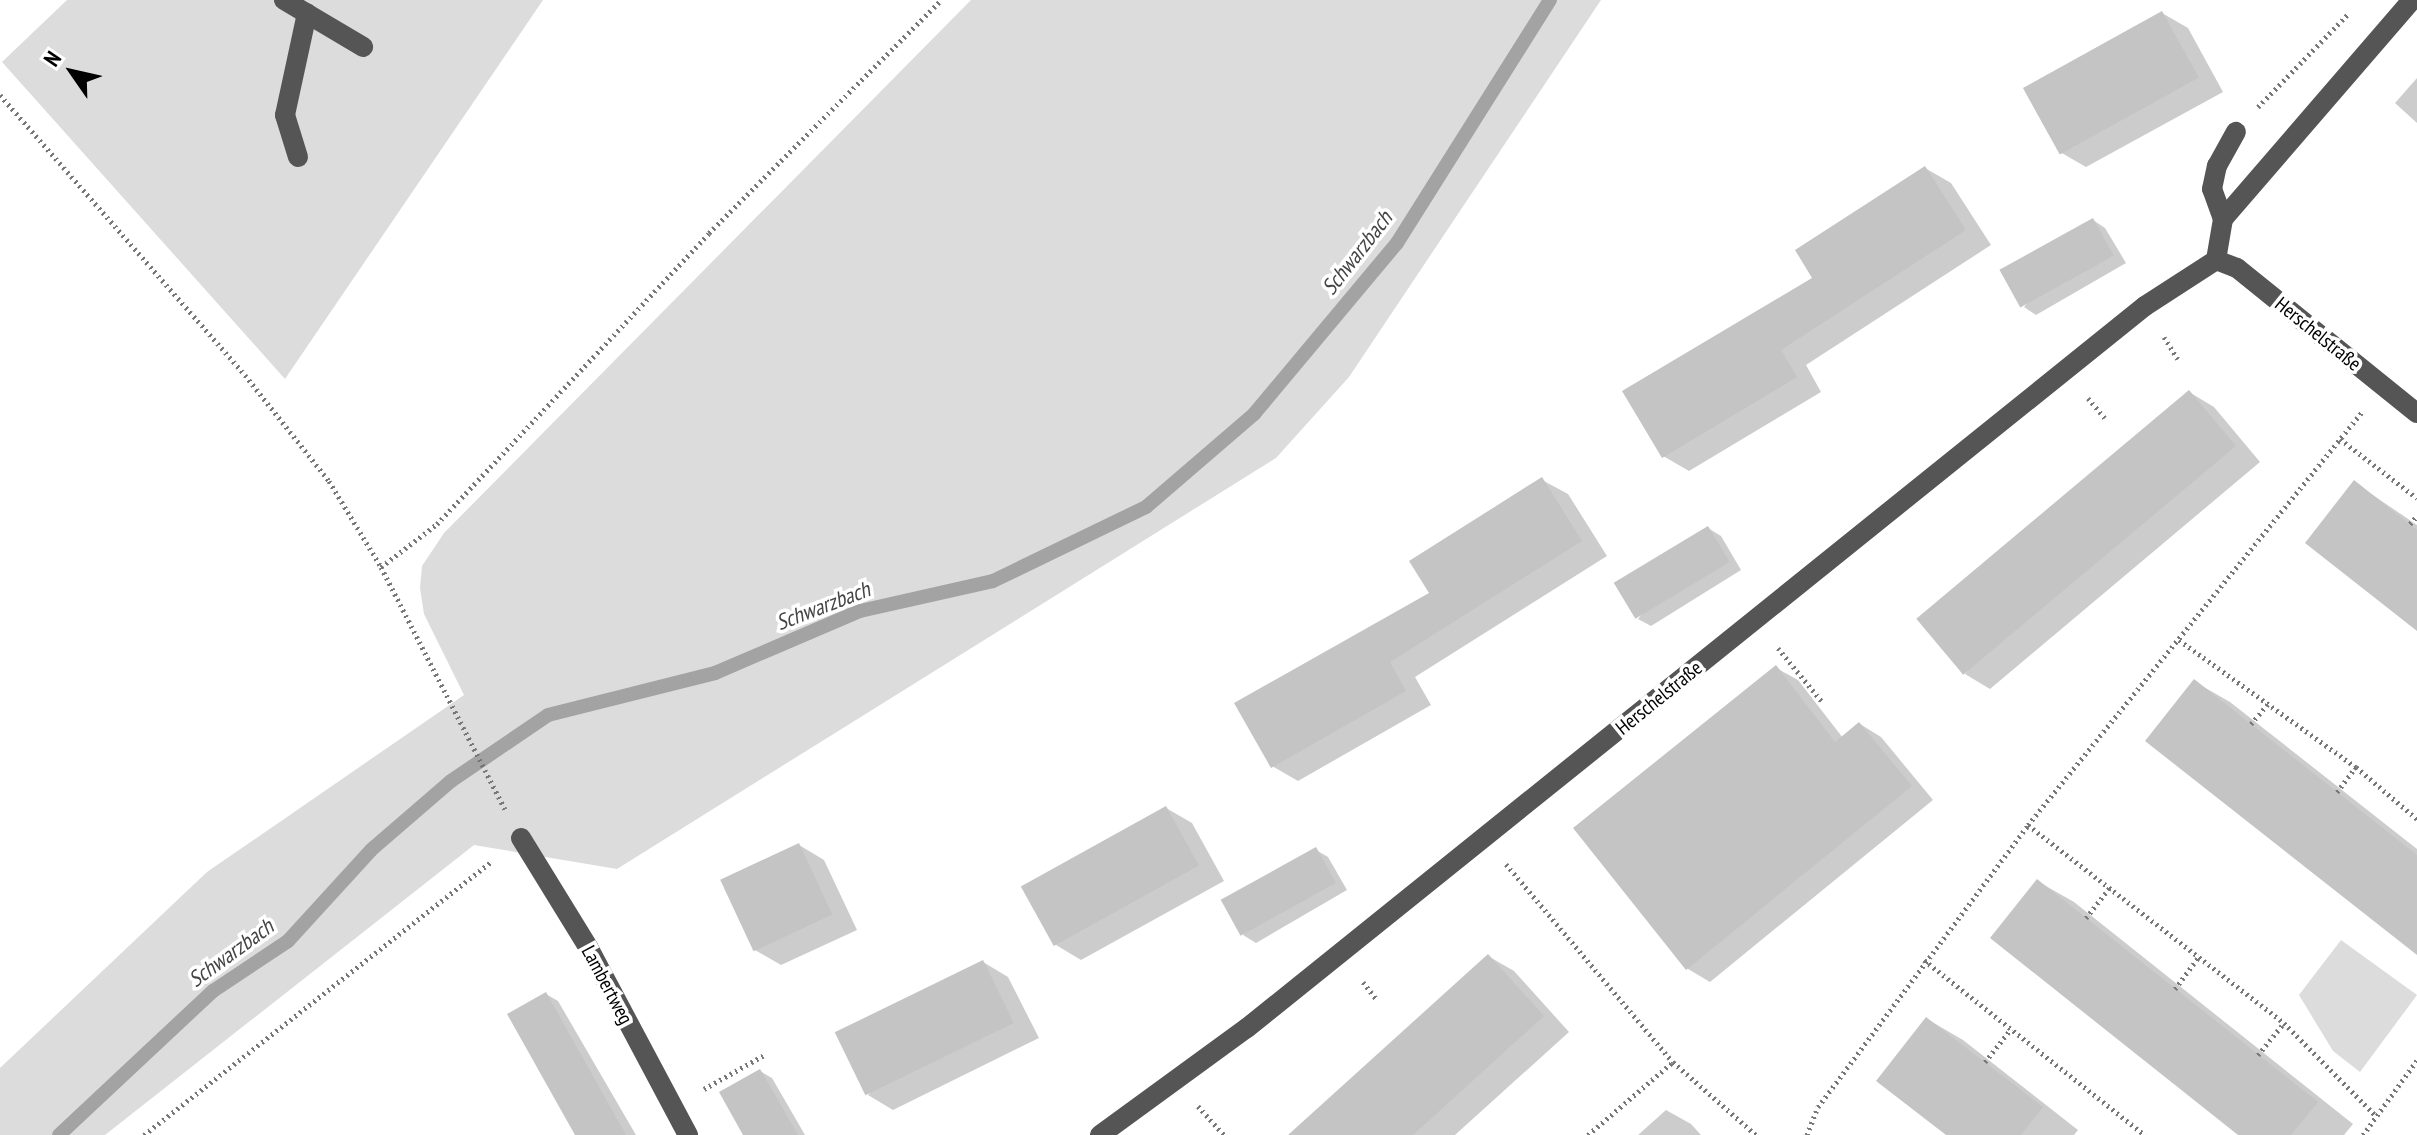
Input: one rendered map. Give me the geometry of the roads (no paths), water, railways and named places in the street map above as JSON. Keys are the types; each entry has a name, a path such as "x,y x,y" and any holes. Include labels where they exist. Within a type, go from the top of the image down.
{"street":[{"path":"284,0 363,47"},
{"path":"2223,219 2412,0"},
{"path":"298,157 285,115 307,13"},
{"path":"2216,260 2223,219 2212,189 2217,166 2236,132"},
{"name":"Herschelstraße","path":"1100,1135 1247,1028 2145,306 2216,260 2237,268 2417,413"},
{"name":"Lambertweg","path":"521,838 588,947 688,1135"}],"waterway":[{"name":"Schwarzbach","path":"59,1135 213,991 288,941 371,850 451,781 548,715 715,673 860,611 993,581 1146,507 1254,414 1397,243 1550,0"}]}
